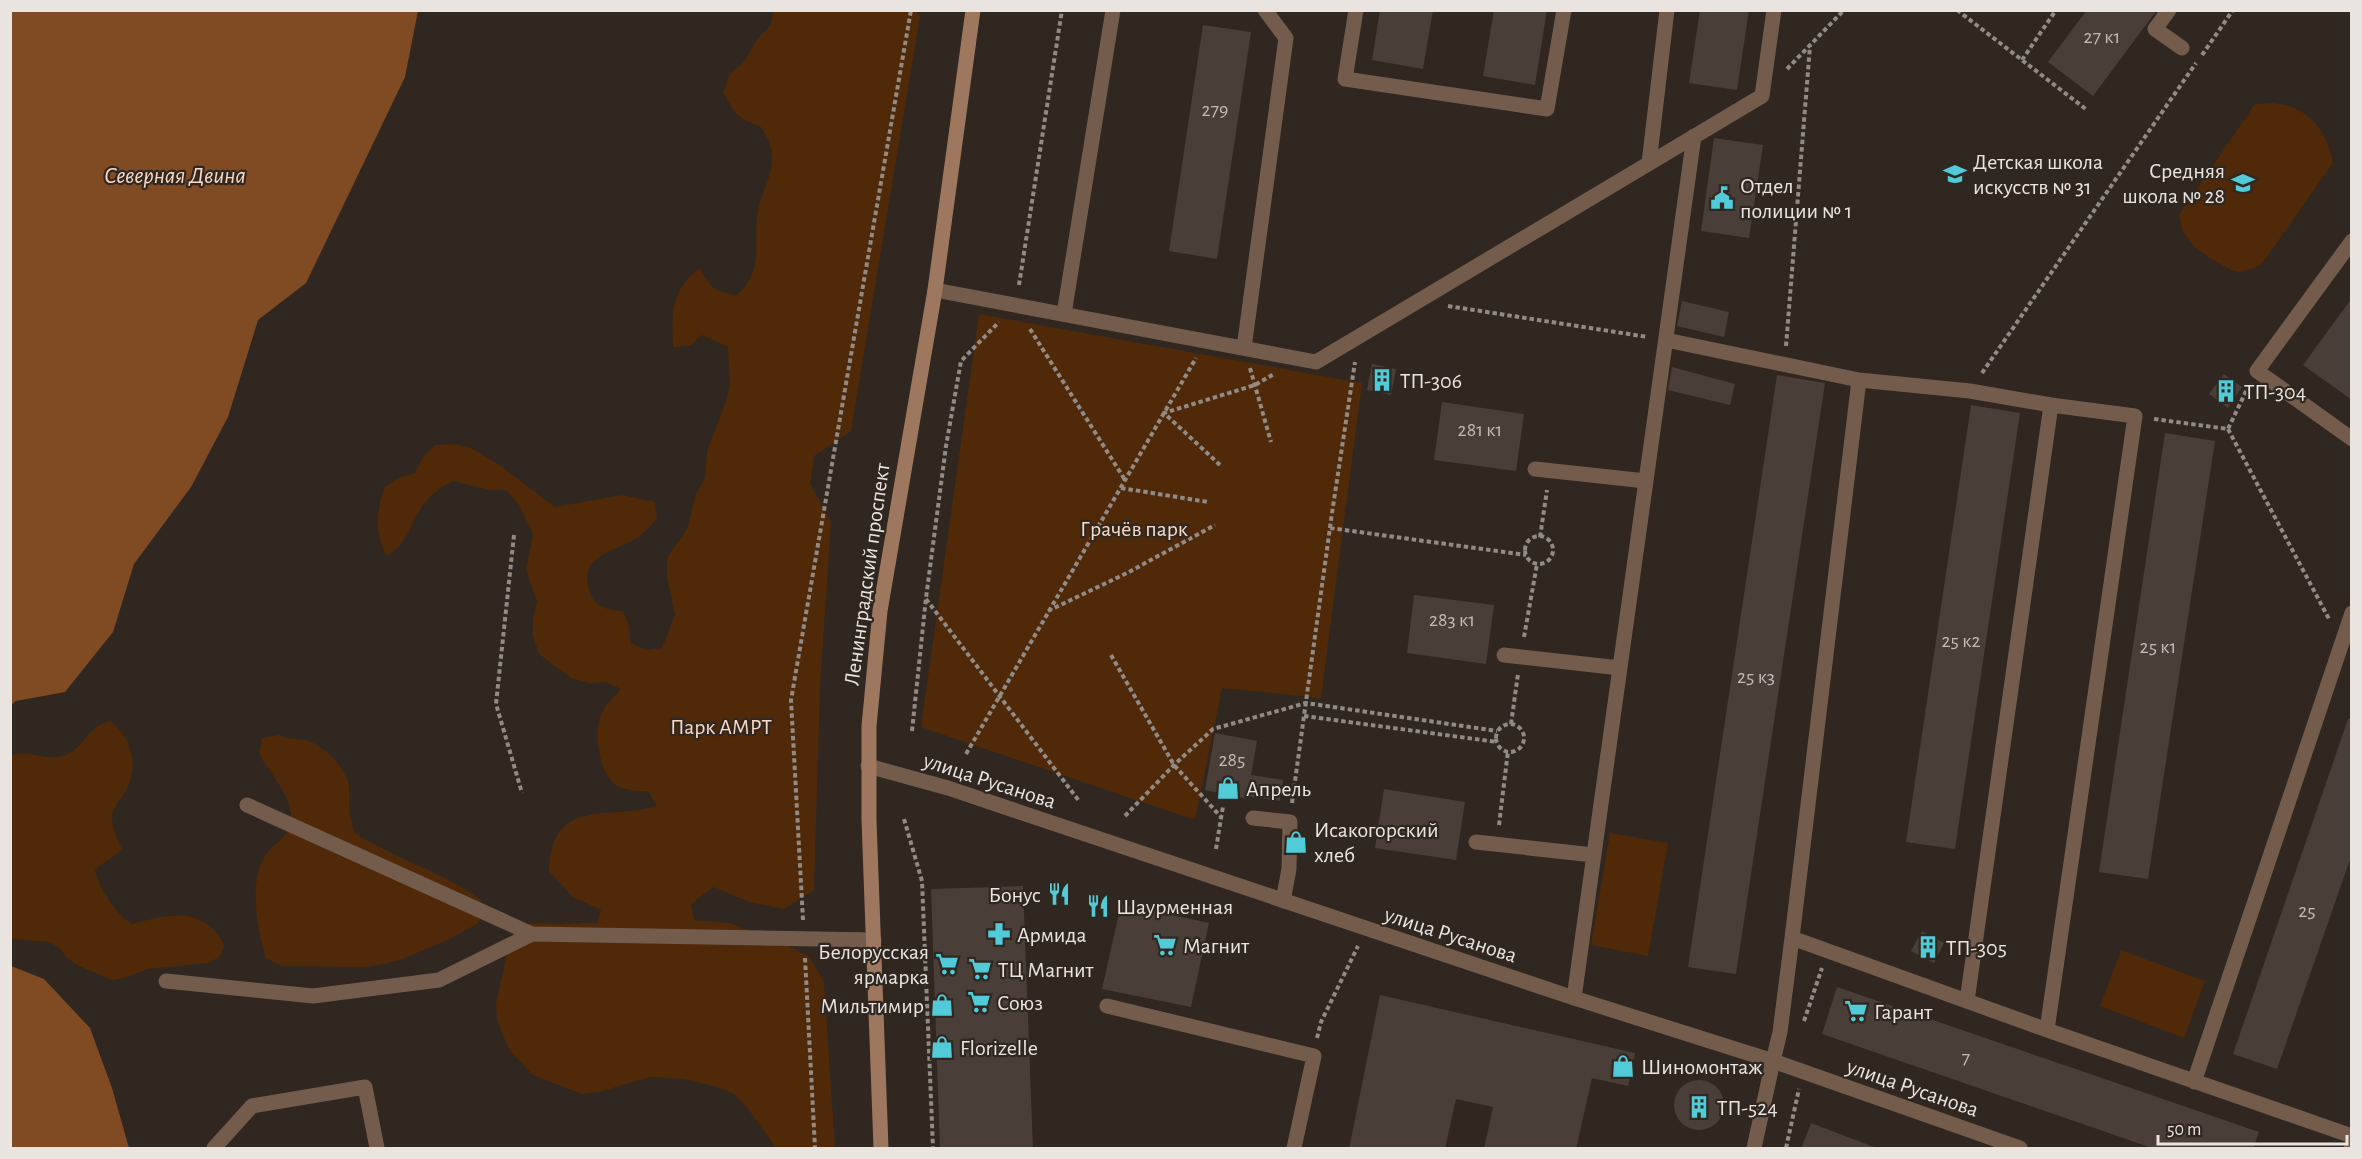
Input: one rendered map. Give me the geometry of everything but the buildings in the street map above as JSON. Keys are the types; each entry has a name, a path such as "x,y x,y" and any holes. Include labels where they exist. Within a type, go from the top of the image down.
{"main road":[{"name":"Ленинградский проспект","path":"881,1149 868,766 869,726 880,610 935,290 973,10"}],"street":[{"path":"1064,314 1113,10"},
{"path":"1244,348 1286,38 1265,10"},
{"path":"1356,10 1345,79 1547,109 1564,10"},
{"path":"1649,163 1667,10"},
{"path":"935,290 1316,362 1762,96 1774,10"},
{"path":"2169,10 2155,29 2182,48"},
{"path":"1574,998 1694,136"},
{"path":"2352,241 2257,371 2352,439"},
{"path":"1666,340 1859,380 1970,391 2135,416 2047,1030"},
{"path":"1754,1149 1780,1032 1859,380"},
{"path":"1967,1001 2051,405"},
{"path":"1543,470 1646,481"},
{"path":"2194,1082 2352,613"},
{"path":"1504,655 1620,668"},
{"name":"улица Русанова","path":"868,766 948,788 1367,930 1773,1061 2020,1149"},
{"path":"247,805 532,934 874,940"},
{"path":"1253,818 1290,822 1289,869 1283,901"},
{"path":"1476,842 1593,855"},
{"path":"166,981 312,996 439,980 532,934"},
{"path":"1792,938 2352,1136"},
{"path":"1107,1006 1314,1056 1294,1149"},
{"path":"214,1149 252,1106 365,1087 377,1149"}],"path":[{"path":"814,1149 791,700 911,10"},
{"path":"912,731 926,598 946,446 961,361 1016,305 1062,10"},
{"path":"1786,71 1844,10"},
{"path":"1957,10 2087,111"},
{"path":"2022,60 2056,10"},
{"path":"1970,391 2233,10"},
{"path":"1784,364 1810,46"},
{"path":"1418,301 1666,340"},
{"path":"1016,305 1125,480"},
{"path":"1290,822 1359,336"},
{"path":"966,754 1205,341"},
{"path":"1244,348 1272,442"},
{"path":"1164,413 1255,385 1300,359"},
{"path":"2228,429 2257,371"},
{"path":"1164,413 1220,465"},
{"path":"2135,416 2228,429"},
{"path":"2228,429 2342,643"},
{"path":"1540,537 1543,470"},
{"path":"1121,489 1208,502"},
{"path":"1048,611 1127,573 1215,525"},
{"path":"1330,528 1526,555"},
{"path":"514,535 496,704 522,793"},
{"path":"1540,537 1545,538 1551,545 1552,555 1548,560 1537,564 1529,560 1526,555 1525,549 1528,541 1540,537"},
{"path":"926,598 1079,801"},
{"path":"1111,655 1174,765 1221,817"},
{"path":"1125,816 1174,765 1213,729 1306,703 1497,731"},
{"path":"1304,716 1497,742"},
{"path":"1516,725 1522,733 1520,747 1508,751 1500,747 1497,742 1497,731 1502,726 1516,725"},
{"path":"1497,845 1508,751"},
{"path":"1216,849 1223,806"},
{"path":"904,819 922,881 933,1149"},
{"path":"1314,1056 1321,1022 1367,930"}],"green space":[{"name":"Парк АМРТ","path":"773,11 917,11 920,16 851,431 814,456 810,484 831,522 820,687 814,890 784,909 749,902 714,887 691,904 694,920 729,923 778,941 810,957 824,983 835,1148 776,1148 746,1106 734,1094 717,1087 685,1079 650,1077 599,1092 582,1094 533,1075 509,1050 497,1020 496,1003 507,954 527,924 597,923 601,910 573,897 549,871 553,847 560,831 572,821 586,816 657,806 648,791 627,790 620,787 610,780 605,772 599,752 599,722 605,707 621,689 606,682 589,683 571,678 539,654 533,636 533,618 537,601 526,570 533,534 518,503 506,490 489,490 453,481 449,483 426,501 405,539 387,556 378,531 379,506 384,488 398,478 415,473 423,457 435,445 453,444 469,447 498,464 555,507 622,495 655,502 657,519 637,538 596,559 591,565 587,582 590,593 599,605 623,611 629,626 631,643 646,650 662,648 675,615 667,577 667,558 687,529 696,494 705,478 707,451 726,402 730,385 728,347 702,335 690,346 673,347 673,313 683,285 700,268 714,288 737,295 752,275 756,255 758,211 770,174 772,151 760,126 746,121 737,114 723,92 730,74 744,62 758,38 771,25"},
{"path":"2271,103 2295,108 2313,121 2326,140 2333,163 2261,265 2239,272 2208,257 2194,246 2183,232 2179,215 2255,104"},
{"name":"Грачёв парк","path":"979,314 1362,383 1321,698 1222,688 1195,820 921,727"},
{"path":"110,721 128,742 132,770 131,779 112,817 114,831 122,849 95,871 98,879 114,908 132,924 159,917 184,916 196,918 207,924 225,946 219,957 209,963 148,969 112,980 77,965 66,957 60,948 49,942 11,939 11,756 24,754 62,756 76,749 101,724"},
{"path":"279,735 311,742 330,755 340,766 348,782 350,815 355,833 450,881 480,899 483,916 477,924 448,940 400,960 365,967 282,966 266,958 257,921 256,893 259,867 268,852 286,835 291,816 284,792 259,754 262,738"},
{"path":"1610,833 1668,843 1648,956 1591,945"},
{"path":"2121,950 2205,981 2184,1038 2100,1006"}],"water":[{"name":"Северная Двина","path":"11,10 418,11 405,77 306,283 258,320 228,417 191,487 134,564 113,632 65,692 16,701 11,705"},
{"path":"11,966 44,979 90,1028 112,1088 129,1148 11,1148"}],"place":[{"name":"Детская школа искусств № 31","path":"1955,174"},
{"name":"Средняя школа № 28","path":"2243,183"},
{"name":"Отдел полиции № 1","path":"1722,198"},
{"name":"ТП-306","path":"1382,380"},
{"name":"ТП-304","path":"2226,391"},
{"name":"Апрель","path":"1228,788"},
{"name":"Исакогорский хлеб","path":"1296,842"},
{"name":"Бонус","path":"1059,894"},
{"name":"Шаурменная","path":"1098,906"},
{"name":"Армида","path":"999,934"},
{"name":"Магнит","path":"1165,945"},
{"name":"ТП-305","path":"1928,947"},
{"name":"Белорусская ярмарка","path":"947,964"},
{"name":"ТЦ Магнит","path":"980,969"},
{"name":"Союз","path":"979,1002"},
{"name":"Мильтимир","path":"942,1005"},
{"name":"Гарант","path":"1856,1011"},
{"name":"Florizelle","path":"942,1047"},
{"name":"Шиномонтаж","path":"1623,1066"},
{"name":"ТП-524","path":"1699,1107"}]}
